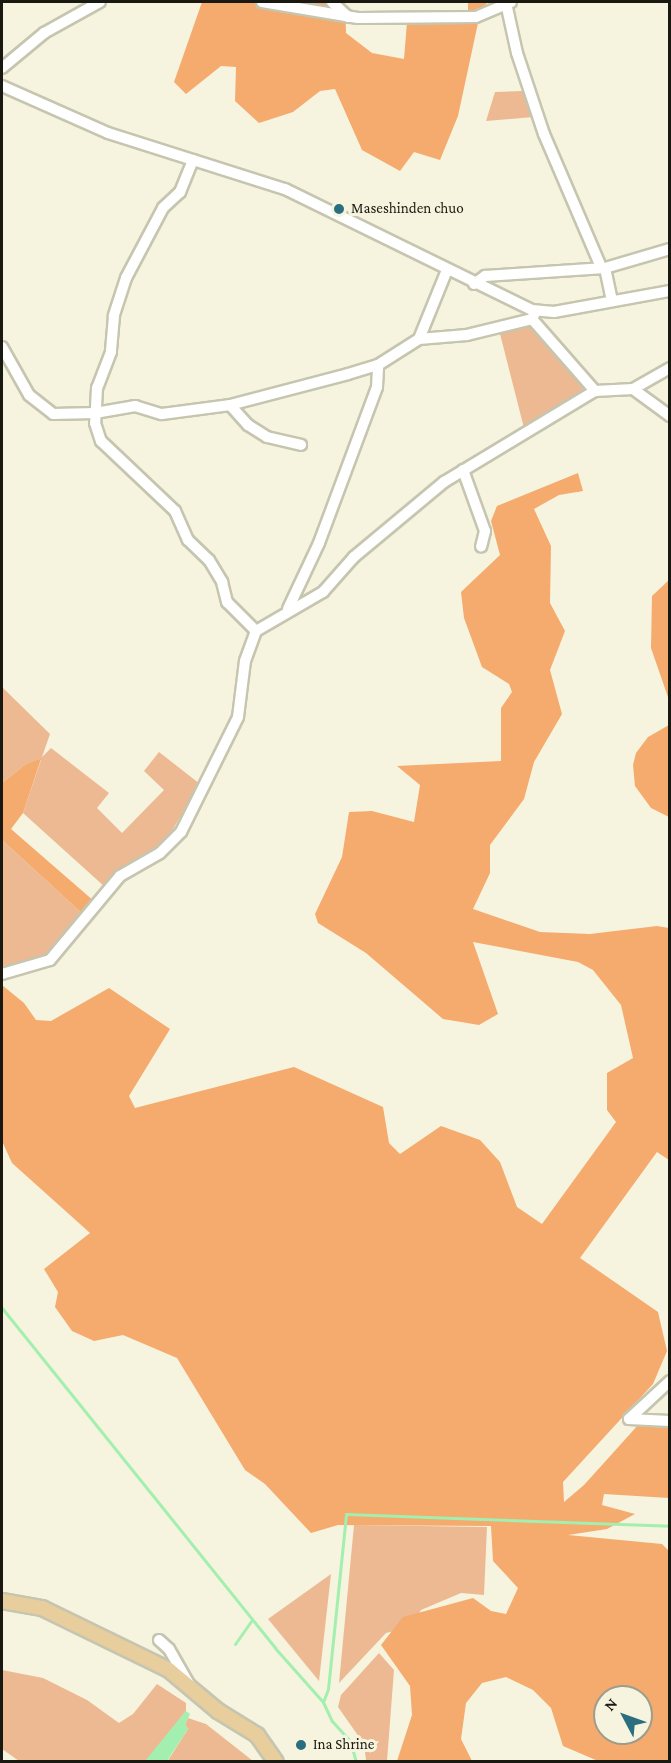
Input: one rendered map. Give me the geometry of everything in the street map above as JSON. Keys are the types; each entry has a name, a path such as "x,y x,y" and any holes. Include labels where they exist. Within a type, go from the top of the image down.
{"main road":[{"path":"2,1601 42,1608 169,1670 218,1711 257,1735 276,1761"}],"street":[{"path":"2,68 44,33 100,2"},
{"path":"262,2 348,17 476,17 509,2 517,52 544,134 603,268 612,300"},
{"path":"332,2 348,17"},
{"path":"2,86 99,130 300,196 447,270 534,315 595,391"},
{"path":"193,160 180,192 163,208 126,278 114,316 111,352 97,388 95,413 101,441 175,510 188,540 209,560 222,582 227,602 256,631"},
{"path":"474,284 485,276 603,268 669,249"},
{"path":"419,339 447,270"},
{"path":"2,347 29,395 45,410 65,415 95,413 135,406 162,414 230,405 378,365 419,339 467,335 534,315 669,291"},
{"path":"288,609 319,543 377,387 378,365"},
{"path":"2,974 50,960 120,876 160,853 181,832 238,717 245,661 256,631 288,609 323,592 354,557 464,470 595,391 633,389 669,368"},
{"path":"633,389 669,416"},
{"path":"230,405 248,425 267,437 301,445"},
{"path":"464,470 485,531 481,547"},
{"path":"669,1381 628,1419 669,1421"},
{"path":"159,1640 169,1649 189,1686"}],"shaded area":[{"path":"202,2 345,2 346,33 372,53 404,59 407,22 468,23 468,2 488,2 481,9 458,116 440,160 414,152 400,171 362,150 335,89 320,91 293,112 259,123 235,101 236,67 221,66 186,94 174,82"},
{"path":"523,91 533,117 486,121 495,92"},
{"path":"528,323 588,389 524,428 499,330"},
{"path":"578,473 583,491 559,495 534,509 551,546 550,603 565,631 550,670 562,714 534,762 524,799 490,845 490,873 473,909 540,932 590,934 657,926 669,928 669,1160 657,1152 580,1258 658,1312 667,1351 653,1384 563,1482 564,1502 584,1485 639,1424 669,1426 669,1498 604,1494 602,1505 635,1514 607,1529 568,1535 662,1544 669,1551 669,1761 598,1761 563,1746 551,1708 533,1690 506,1677 482,1683 466,1703 461,1739 472,1761 397,1761 412,1715 410,1686 381,1645 403,1617 473,1598 491,1611 506,1614 518,1588 493,1561 491,1526 338,1525 311,1533 265,1484 245,1470 177,1358 123,1335 94,1341 72,1331 55,1307 58,1292 44,1269 90,1233 12,1163 2,1141 2,985 24,1003 36,1020 51,1021 109,988 170,1029 129,1096 135,1108 294,1067 383,1107 389,1143 400,1154 441,1126 480,1140 500,1162 517,1207 542,1224 616,1122 607,1110 607,1073 633,1058 621,1005 593,970 578,962 473,942 498,1014 479,1025 443,1019 366,953 318,923 315,914 342,857 349,812 372,811 414,822 420,785 397,766 501,761 501,708 512,692 509,684 482,667 464,618 461,592 500,555 491,521 497,506"},
{"path":"669,580 669,700 651,648 652,596"},
{"path":"2,687 50,734 42,757 51,748 109,793 97,808 122,833 164,790 144,771 159,752 200,784 164,844 117,873 105,887 23,813 41,760 26,764 2,783"},
{"path":"669,725 669,817 651,808 635,786 633,765 636,753 648,737"},
{"path":"41,759 23,813 11,829 95,902 84,915 2,840 2,783 26,764"},
{"path":"2,840 84,915 50,954 2,969"},
{"path":"354,1525 487,1527 484,1595 461,1593 421,1610 411,1627 386,1633 339,1683"},
{"path":"331,1574 319,1681 268,1619"},
{"path":"379,1653 394,1670 387,1761 366,1760 364,1744 338,1707 341,1695"},
{"path":"2,1670 43,1678 87,1700 119,1723 133,1714 157,1684 186,1703 186,1711 146,1761 19,1761 2,1749"},
{"path":"186,1711 190,1714 185,1725 188,1729 167,1761 145,1761"},
{"path":"188,1718 206,1724 253,1761 167,1762 188,1729 185,1725"}],"waterway":[{"path":"2,1308 275,1648 323,1702 332,1721 350,1741 356,1762"},
{"path":"323,1702 328,1689 346,1514 670,1526"},
{"path":"235,1644 252,1620"}],"place":[{"name":"Maseshinden chuo","path":"339,209"},
{"name":"Ina Shrine","path":"301,1745"}]}
